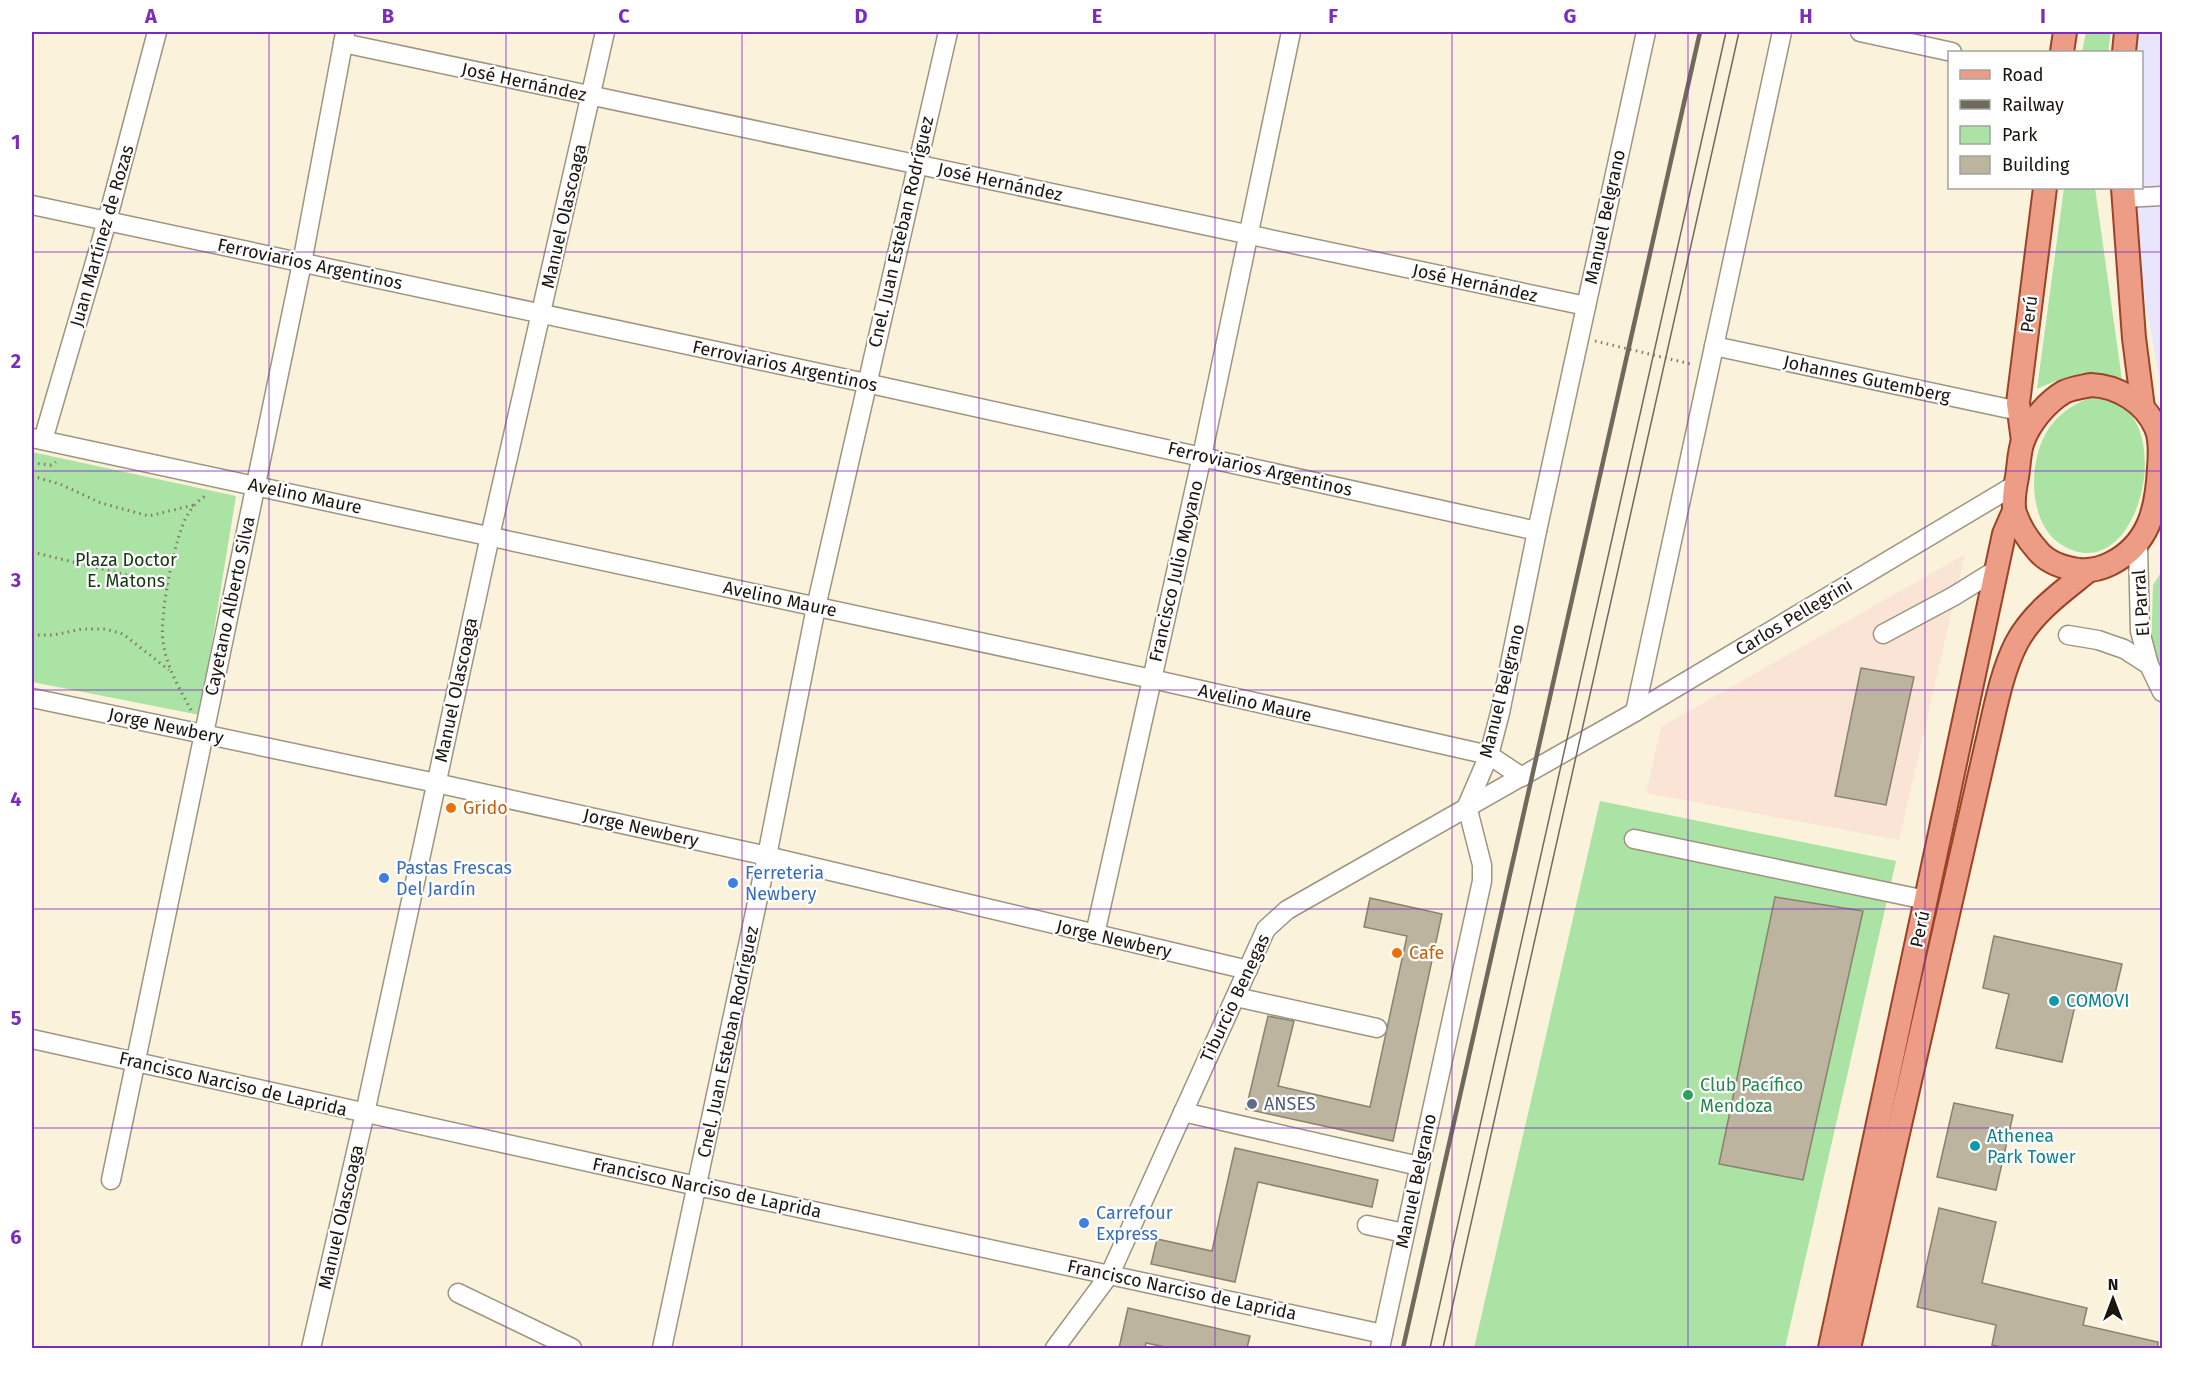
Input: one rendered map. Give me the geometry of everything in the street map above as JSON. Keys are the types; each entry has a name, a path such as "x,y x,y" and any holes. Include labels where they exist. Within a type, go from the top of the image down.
{"main road":[{"path":"2062,51 2065,32"},
{"path":"2124,51 2126,32"},
{"name":"Perú","path":"2023,441 2018,403 2045,189"},
{"path":"2123,193 2134,338 2143,408"},
{"path":"2104,386 2119,391 2143,408 2160,431 2158,484 2148,536 2120,559 2088,571 2065,568 2042,555 2026,538 2014,511 2015,485 2023,441 2034,421 2064,392 2076,388 2104,386"},
{"name":"Perú","path":"1830,1348 1996,570 2004,534 2014,511"},
{"name":"Perú","path":"1849,1348 1986,742 2004,678 2016,644 2033,619 2054,598 2088,571"}],"street":[{"name":"Juan Martínez de Rozas","path":"37,439 107,221 157,32"},
{"name":"Manuel Olascoaga","path":"311,1348 604,32"},
{"name":"Cnel. Juan Esteban Rodríguez","path":"662,1348 767,856 816,606 948,32"},
{"name":"Francisco Julio Moyano","path":"1095,934 1202,456 1291,32"},
{"name":"Manuel Belgrano","path":"1382,1341 1482,881 1482,865 1467,806 1488,755 1500,713 1537,531 1646,32"},
{"path":"1635,712 1782,32"},
{"path":"1860,32 1948,51"},
{"name":"José Hernández","path":"344,38 591,96 1586,306"},
{"name":"Cayetano Alberto Silva","path":"111,1180 302,263 344,38"},
{"path":"2123,193 2163,196"},
{"name":"Ferroviarios Argentinos","path":"32,205 866,383 1537,531"},
{"name":"Johannes Gutemberg","path":"1714,346 2019,411"},
{"name":"Avelino Maure","path":"37,439 1152,679 1488,755 1522,777"},
{"name":"Carlos Pellegrini","path":"1571,748 2015,485"},
{"name":"El Parral","path":"2148,536 2140,631 2149,665 2163,692"},
{"path":"1882,634 1954,596 1996,570"},
{"path":"2068,634 2098,640 2124,649 2149,665"},
{"name":"Jorge Newbery","path":"32,698 436,783 767,856 1248,970"},
{"name":"Tiburcio Benegas","path":"1055,1348 1110,1274 1266,929 1287,910 1571,748"},
{"path":"1634,839 1926,900"},
{"path":"1236,997 1377,1028"},
{"name":"Francisco Narciso de Laprida","path":"32,1039 697,1186 1110,1274 1382,1341"},
{"path":"1183,1112 1419,1166"},
{"path":"1367,1225 1404,1233"},
{"path":"458,1293 572,1348"}],"path":[{"path":"1579,338 1710,368"},
{"path":"32,476 60,484 101,504 149,516 196,504"},
{"path":"203,734 171,671 163,640 163,615 176,547 187,514 203,497 212,494"},
{"path":"32,552 168,585"},
{"path":"32,634 105,629 123,634 171,671"}],"shaded area":[{"path":"2134,32 2162,32 2162,392 2138,260 2135,189 2143,189 2143,51 2131,51"},
{"path":"1965,554 1899,840 1646,793 1661,727"}],"green space":[{"path":"2086,32 2111,32 2108,51 2082,51"},
{"path":"2064,189 2095,189 2122,380 2088,375 2078,376 2059,380 2037,389"},
{"path":"2093,397 2121,405 2138,427 2145,457 2142,490 2131,520 2114,543 2090,553 2062,545 2051,536 2037,509 2034,477 2040,446 2050,427 2066,410"},
{"name":"Plaza Doctor E. Matons","path":"32,452 236,496 200,715 32,682"},
{"path":"2162,571 2162,671 2151,654 2153,585"},
{"name":"Club Pacífico Mendoza","path":"1600,801 1896,861 1785,1348 1474,1348"}],"building":[{"path":"1861,668 1914,677 1886,805 1835,796"},
{"path":"1775,897 1863,911 1803,1180 1719,1164"},
{"path":"1370,898 1442,914 1393,1141 1246,1109 1268,1016 1294,1021 1278,1086 1370,1107 1407,936 1364,927"},
{"name":"COMOVI","path":"1994,936 2122,964 2112,1006 2077,997 2062,1062 1996,1048 2009,994 1983,988"},
{"name":"Athenea Park Tower","path":"1954,1103 2013,1115 1996,1190 1937,1177"},
{"path":"1235,1148 1378,1180 1372,1207 1258,1182 1235,1282 1151,1264 1157,1239 1212,1251"},
{"path":"1939,1208 1996,1222 1982,1283 2087,1308 2083,1325 2158,1342 2158,1348 2006,1348 1992,1345 1996,1325 1917,1307"},
{"path":"1128,1308 1250,1336 1247,1348 1170,1348 1146,1343 1145,1348 1119,1348"}],"tram line":[{"path":"1430,1348 1726,32"},
{"path":"1443,1348 1739,32"}],"railway":[{"path":"1403,1348 1700,32"}],"place":[{"name":"Grido","path":"451,808"},
{"name":"Pastas Frescas Del Jardín","path":"384,878"},
{"name":"Ferreteria Newbery","path":"733,883"},
{"name":"Cafe","path":"1397,953"},
{"name":"COMOVI","path":"2054,1001"},
{"name":"Club Pacífico Mendoza","path":"1688,1095"},
{"name":"ANSES","path":"1252,1104"},
{"name":"Athenea Park Tower","path":"1975,1146"},
{"name":"Carrefour Express","path":"1084,1223"}]}
